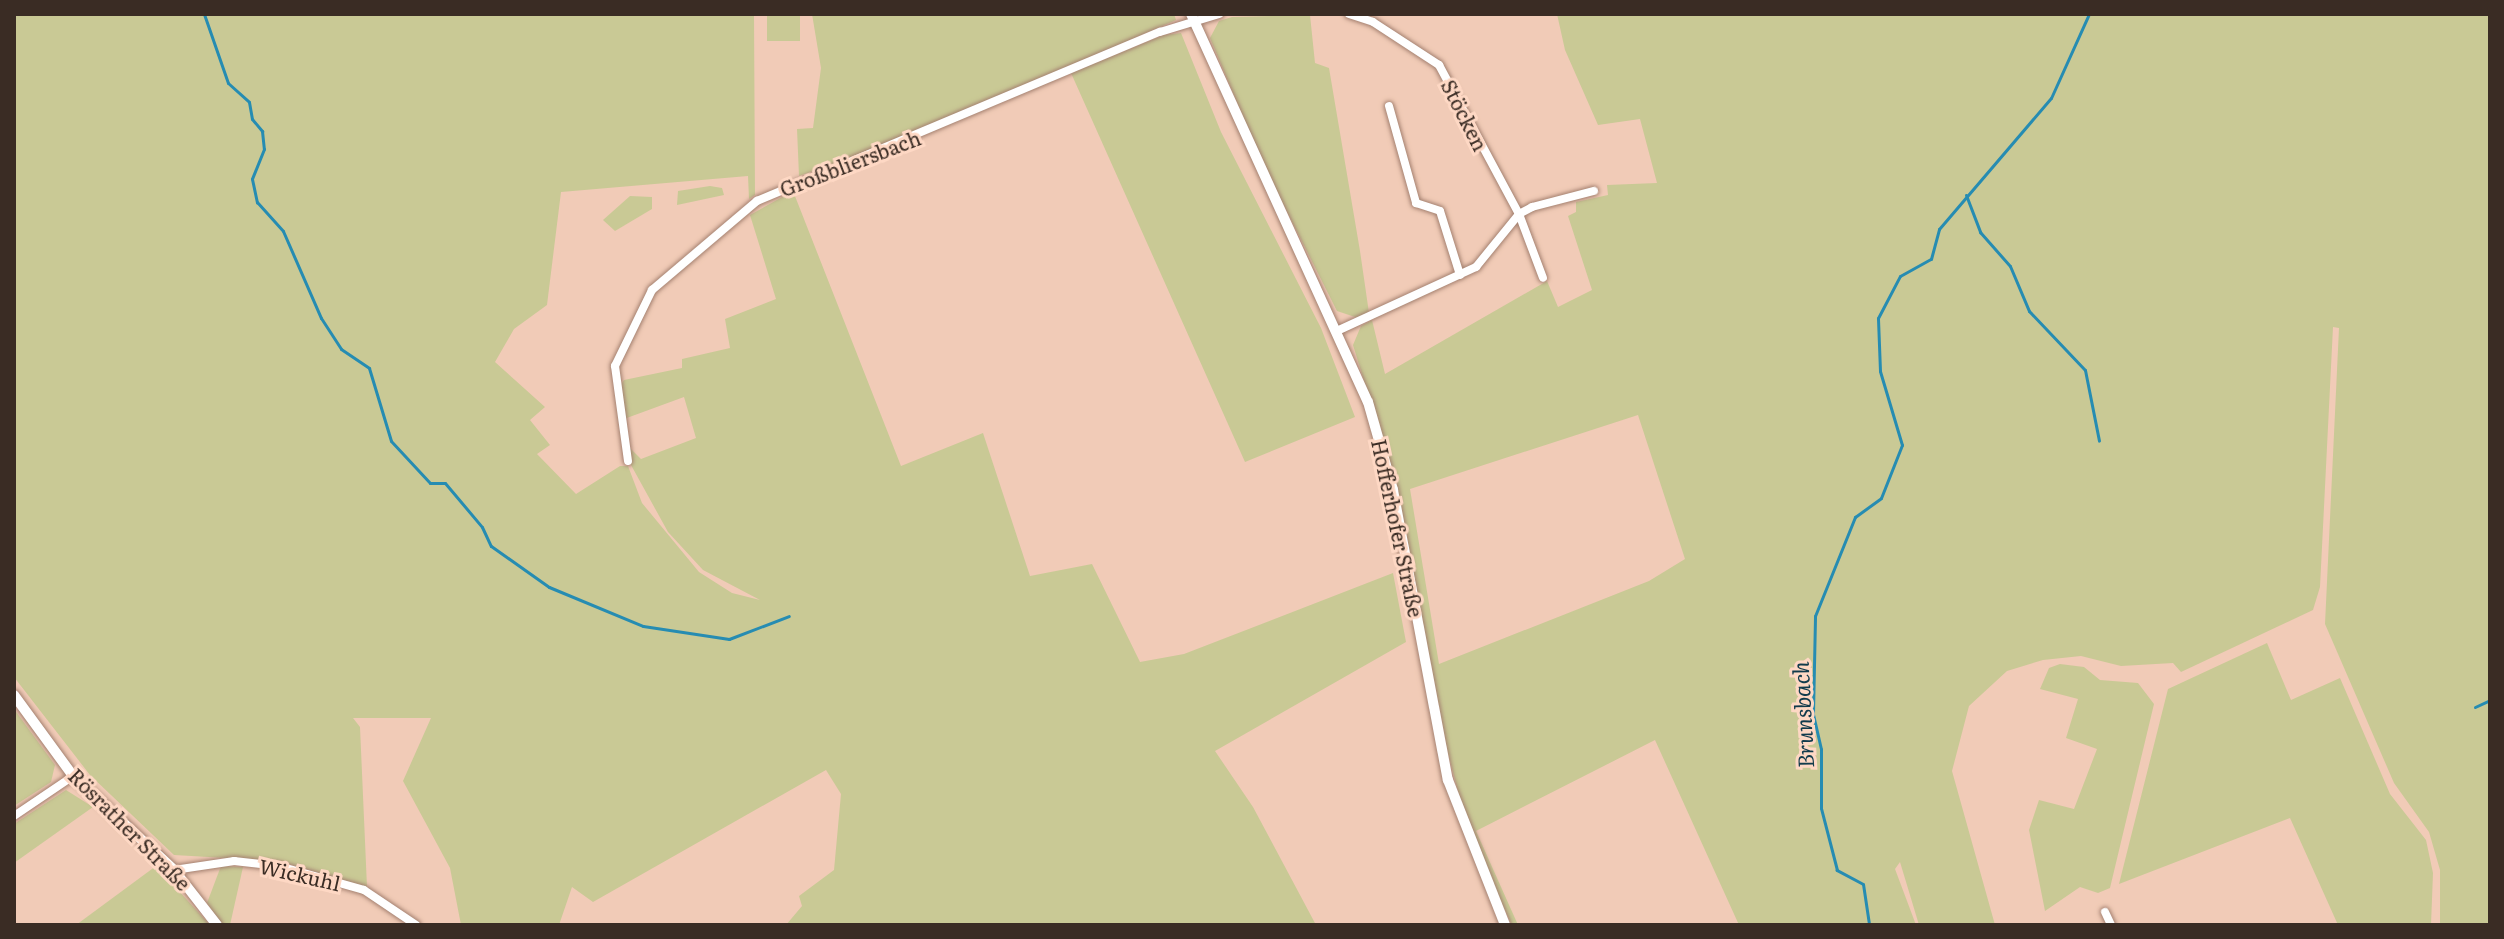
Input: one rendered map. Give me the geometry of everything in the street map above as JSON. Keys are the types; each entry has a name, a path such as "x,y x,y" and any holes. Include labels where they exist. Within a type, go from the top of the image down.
{"street":[{"path":"1192,17 1219,14"},
{"name":"Stöcken","path":"1349,14 1375,18 1439,65 1519,214 1543,278"},
{"name":"Hofferhofer Straße","path":"1192,17 1233,114 1339,330 1393,490 1448,780 1505,925"},
{"name":"Großbliersbach","path":"628,461 615,366 652,290 757,201 1192,17"},
{"path":"1389,106 1416,203 1440,211 1460,275"},
{"path":"1339,330 1460,275 1491,252 1519,214 1546,199 1594,191"},
{"name":"Rösrather Straße","path":"14,695 73,776 174,870 217,925"},
{"path":"14,816 73,776"},
{"name":"Wickuhl","path":"174,870 234,861 279,866 364,890 416,925"},
{"path":"2105,912 2111,925"}],"green space":[{"path":"14,14 754,14 755,195 749,199 748,176 561,192 547,305 514,329 495,362 545,407 530,420 550,445 537,454 576,494 620,466 628,466 642,503 699,572 732,593 760,600 703,570 668,532 631,465 626,444 641,459 696,438 684,397 624,419 620,386 624,380 682,368 682,359 730,348 725,319 776,299 750,215 793,191 901,466 983,433 1030,576 1092,564 1140,662 1184,654 1393,573 1406,642 1215,751 1253,807 1316,925 786,925 802,906 799,896 834,870 841,794 826,770 593,902 572,887 559,925 461,925 450,868 403,781 431,718 353,718 360,727 367,887 279,861 174,855 90,775 14,677"},
{"path":"767,14 800,14 800,41 767,41"},
{"path":"812,14 1174,14 1176,20 888,145 799,176 797,129 813,128 821,68"},
{"path":"1557,14 2490,14 2490,925 2440,925 2440,870 2429,832 2394,783 2325,624 2339,328 2333,327 2320,587 2313,610 2181,672 2173,663 2121,666 2081,656 2043,660 2007,671 1969,706 1952,771 1995,925 1919,925 1900,862 1895,869 1916,925 1739,925 1655,740 1476,831 1518,925 1512,925 1469,833 1448,753 1398,491 1353,345 1361,326 1372,320 1385,374 1547,281 1558,307 1592,290 1568,216 1576,212 1576,202 1608,195 1607,185 1657,183 1640,119 1598,125 1565,50","holes":["1638,415 1685,559 1649,581 1439,664 1410,489"]},
{"path":"1310,15 1315,63 1329,68 1360,251 1369,313 1358,318 1337,311 1263,164 1210,38 1219,21 1232,17"},
{"path":"1181,33 1221,132 1321,328 1355,417 1245,462 1071,73 1164,35"},
{"path":"710,186 722,188 724,195 677,205 678,191"},
{"path":"630,196 652,197 652,209 615,231 603,220"},
{"path":"2267,643 2291,700 2340,678 2390,794 2426,840 2433,873 2431,925 2338,925 2290,818 2119,884 2168,689"},
{"path":"2060,664 2084,667 2100,680 2138,683 2154,704 2110,888 2098,893 2080,887 2045,911 2029,830 2039,800 2074,809 2097,749 2066,738 2078,699 2040,689 2049,668"},
{"path":"14,709 55,765 51,782 14,806"},
{"path":"66,790 93,807 14,863 14,824"},
{"path":"156,866 210,925 76,925"},
{"path":"221,866 243,867 230,925 222,925 207,903"}],"waterway":[{"path":"204,14 228,83 249,102 252,119 262,131 264,149 252,179 257,202 283,231 321,318 341,349 369,368 391,441 430,483 445,483 482,527 491,546 549,587 643,626 729,639 789,616"},
{"name":"Brunsbach","path":"1869,924 1863,884 1837,870 1821,808 1821,749 1813,713 1815,616 1855,517 1881,498 1902,445 1880,371 1878,318 1900,276 1931,259 1939,229 2051,98 2089,14"},
{"path":"1966,195 1980,232 2010,266 2029,311 2085,370 2099,441"},
{"path":"2475,707 2490,700"}]}
